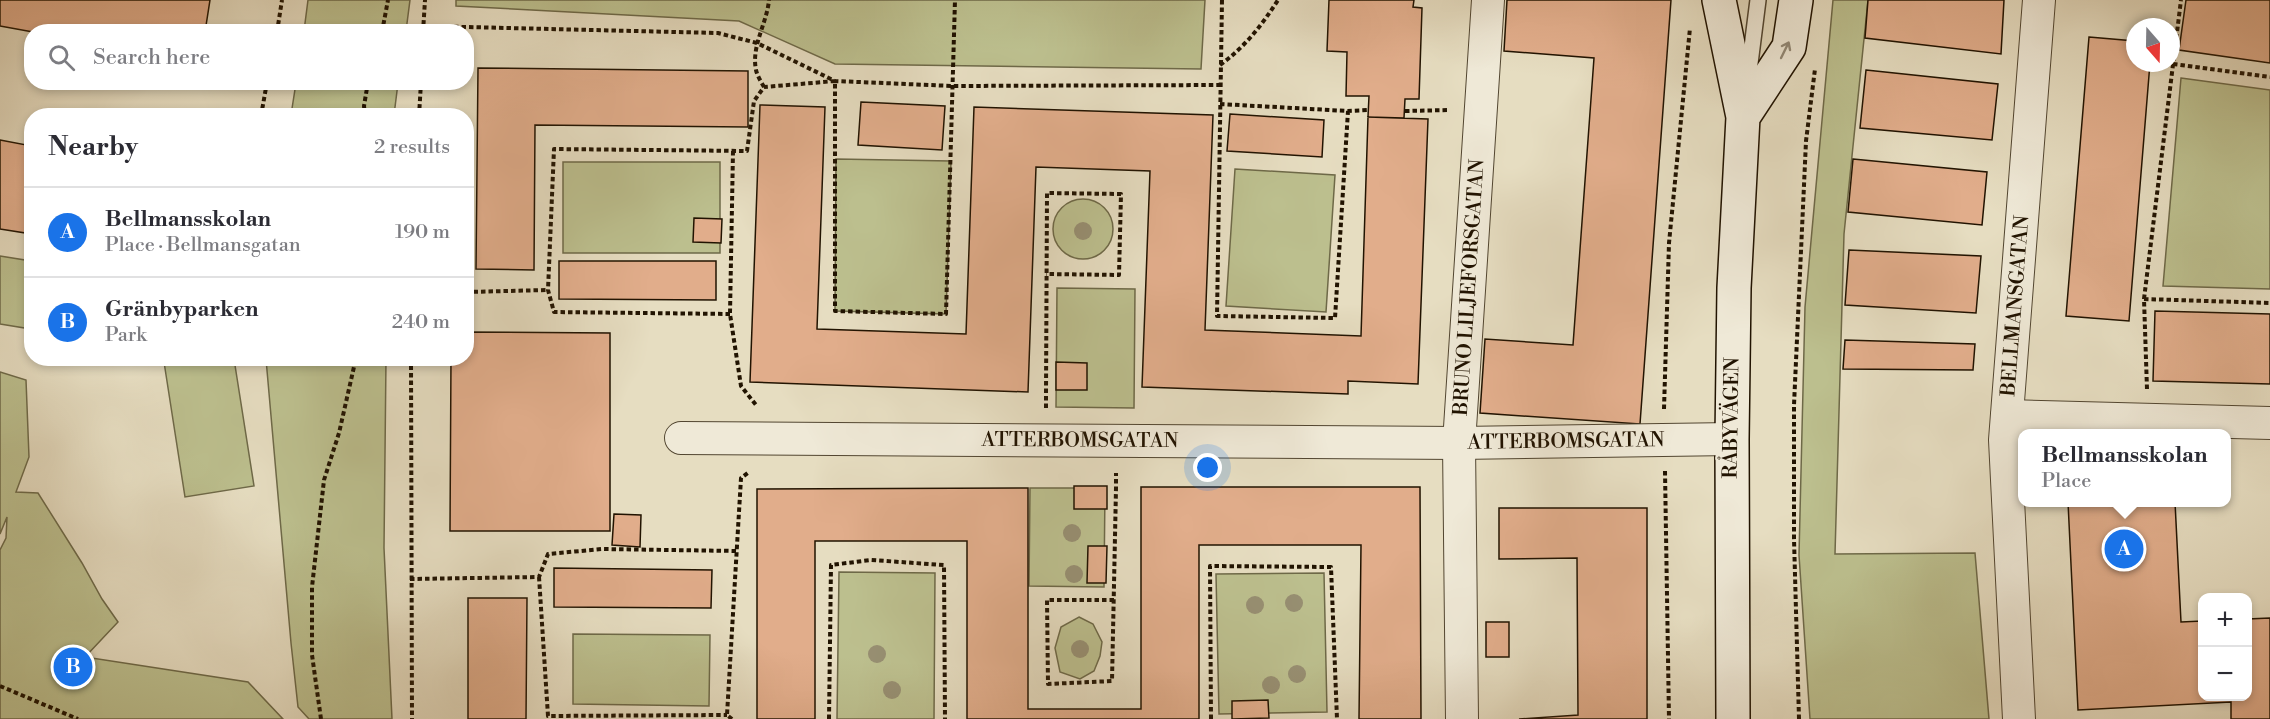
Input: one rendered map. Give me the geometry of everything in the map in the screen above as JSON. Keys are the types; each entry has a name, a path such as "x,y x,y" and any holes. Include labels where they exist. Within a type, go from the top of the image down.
{"main road":[{"name":"RÅBYVÄGEN","path":"1719,0 1743,117 1734,288 1732,439 1734,719"},
{"path":"1743,117 1789,47 1796,0"}],"street":[{"name":"BRUNO LILJEFORSGATAN","path":"1462,719 1459,443 1488,0"},
{"name":"BELLMANSGATAN","path":"2019,719 2006,440 2039,0"},
{"path":"2007,416 2270,423"},
{"name":"ATTERBOMSGATAN","path":"681,438 1459,443 1732,439"}],"lane":[{"name":"RÅBYVÄGEN","path":"1743,117 1758,0"}],"path":[{"path":"278,24 282,0"},
{"path":"384,24 388,0"},
{"path":"424,24 425,0"},
{"path":"764,87 756,69 756,44 768,11 768,0"},
{"path":"835,81 837,159 835,311 946,314 955,0"},
{"path":"1222,0 1217,316 1335,318 1348,111"},
{"path":"1220,66 1237,53 1262,24 1278,0"},
{"path":"2179,18 2181,0"},
{"path":"1669,719 1664,439 1669,243 1690,23"},
{"path":"474,27 718,33 756,44 835,81"},
{"path":"1799,719 1794,551 1794,405 1806,141 1816,64"},
{"path":"2180,65 2270,77"},
{"path":"2149,419 2144,299 2172,72"},
{"path":"730,314 554,312 548,290 554,149 747,151 754,101 764,87 835,81 953,86 1220,85"},
{"path":"262,108 266,90"},
{"path":"364,108 367,90"},
{"path":"419,108 421,90"},
{"path":"1220,104 1348,111 1369,110"},
{"path":"1405,111 1458,110"},
{"path":"733,150 730,314 741,386 759,410"},
{"path":"1046,415 1047,193 1120,194 1119,275 1047,274"},
{"path":"474,292 548,290"},
{"path":"2144,299 2270,303"},
{"path":"321,719 312,655 312,587 324,480 339,434 354,366"},
{"path":"411,366 412,719"},
{"path":"1114,600 1047,600 1048,684 1112,681 1114,600 1117,463"},
{"path":"728,715 741,478 758,465"},
{"path":"732,719 728,715 548,716 539,577 548,555 602,549 737,551"},
{"path":"829,719 831,565 871,560 944,565 945,719"},
{"path":"1211,719 1210,566 1331,567 1337,719"},
{"path":"410,579 539,577"},
{"path":"0,686 78,719"}],"green space":[{"path":"308,0 410,0 407,24 305,24"},
{"path":"456,0 1205,0 1201,69 835,64 739,21 456,6"},
{"path":"1833,0 1868,0 1844,234 1835,554 1975,553 1989,719 1810,719 1799,555 1805,307"},
{"path":"2181,78 2270,90 2270,289 2163,286"},
{"path":"295,90 397,90 395,108 292,108"},
{"path":"836,159 951,161 946,314 835,311"},
{"path":"563,162 720,162 720,253 563,253"},
{"path":"1235,169 1335,175 1326,312 1226,306"},
{"path":"1083,199 1100,204 1108,212 1113,229 1108,246 1100,254 1083,259 1066,254 1058,246 1053,229 1058,212 1066,204"},
{"path":"0,256 24,260 24,328 0,324"},
{"path":"1057,288 1135,289 1134,408 1056,407"},
{"path":"165,366 235,366 254,486 185,497"},
{"path":"267,366 386,366 384,548 392,719 309,719 298,707"},
{"path":"0,372 26,380 29,457 16,492 38,493 118,622 85,657 248,682 283,719 0,719 0,550 6,538 7,517 0,534"},
{"path":"1030,488 1105,488 1104,587 1029,586"},
{"path":"839,572 935,573 934,719 837,719"},
{"path":"1324,573 1327,712 1219,714 1216,574"},
{"path":"1079,617 1093,624 1102,642 1094,671 1080,679 1060,672 1055,648 1061,627"},
{"path":"573,634 710,635 709,706 573,704"}],"building":[{"path":"0,0 210,0 206,24 24,24 24,30 0,26"},
{"path":"1329,0 1414,0 1413,7 1422,8 1419,99 1405,99 1404,118 1368,117 1369,96 1346,96 1347,52 1327,51"},
{"path":"1507,0 1671,0 1640,424 1480,413 1485,339 1573,345 1594,58 1504,51"},
{"path":"1868,0 2004,0 2001,54 1865,38"},
{"path":"2186,0 2270,0 2270,63 2180,50"},
{"path":"2089,37 2126,40 2126,72 2149,72 2129,321 2066,316"},
{"path":"478,68 748,71 748,127 535,125 534,270 476,269"},
{"path":"1866,70 1998,84 1992,140 1860,128"},
{"path":"861,102 945,106 942,150 858,145"},
{"path":"760,105 825,107 817,329 966,334 974,107 1213,115 1205,330 1361,336 1368,117 1428,119 1418,384 1348,381 1348,394 1142,387 1150,171 1036,167 1028,392 750,382"},
{"path":"1230,114 1324,120 1322,157 1227,151"},
{"path":"0,140 24,144 24,233 0,229"},
{"path":"1853,159 1987,172 1982,225 1848,212"},
{"path":"694,218 722,219 721,243 693,242"},
{"path":"1849,250 1981,256 1976,313 1845,305"},
{"path":"559,261 716,261 716,300 559,299"},
{"path":"2155,311 2270,314 2270,384 2153,381"},
{"path":"474,332 610,333 610,531 450,531 451,366 474,366"},
{"path":"1845,340 1975,344 1973,370 1843,369"},
{"path":"1056,362 1087,363 1087,390 1056,390"},
{"path":"1074,486 1107,486 1107,509 1074,509"},
{"path":"1141,487 1420,487 1421,719 1359,719 1361,545 1199,545 1199,719 967,719 967,541 815,541 815,719 757,719 757,489 1028,488 1028,709 1141,709"},
{"path":"2068,507 2175,507 2181,622 2198,621 2198,701 2252,701 2252,619 2270,618 2270,719 2231,719 2231,702 2078,710"},
{"path":"1499,508 1647,508 1647,719 1519,719 1578,715 1577,558 1499,559"},
{"path":"614,514 641,515 640,547 612,545"},
{"path":"1088,546 1107,546 1106,583 1087,583"},
{"path":"554,568 712,570 711,608 554,607"},
{"path":"468,598 527,598 526,719 468,719"},
{"path":"1486,622 1509,622 1509,657 1486,657"},
{"path":"1268,700 1269,718 1232,719 1232,701"}],"place":[{"name":"Bellmansskolan","path":"2124,549"},
{"name":"Gränbyparken","path":"73,667"}]}
